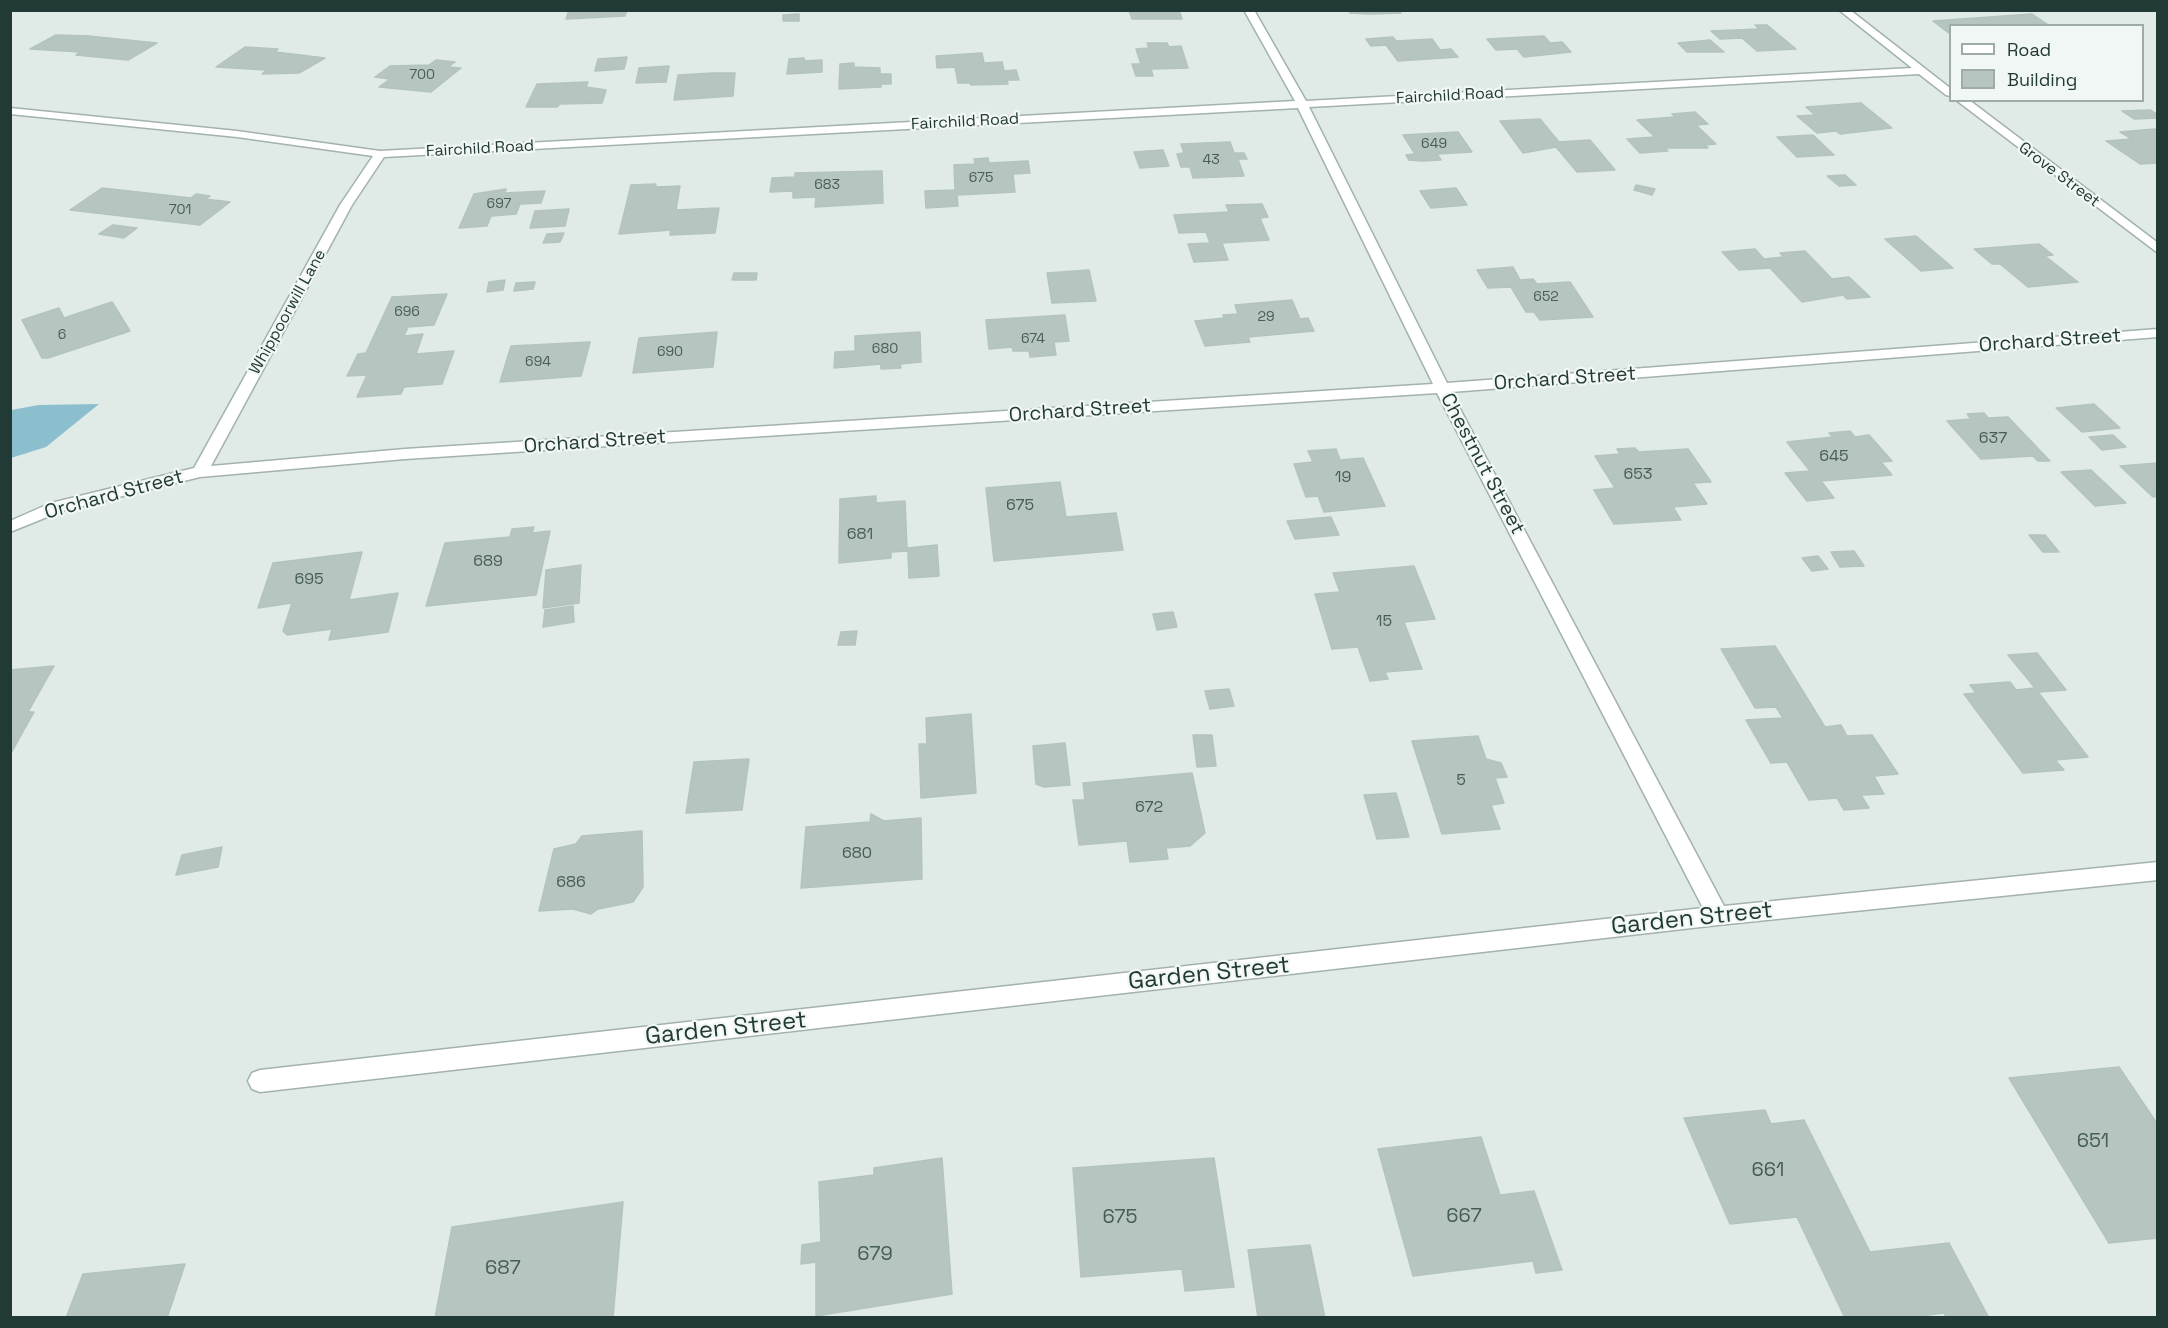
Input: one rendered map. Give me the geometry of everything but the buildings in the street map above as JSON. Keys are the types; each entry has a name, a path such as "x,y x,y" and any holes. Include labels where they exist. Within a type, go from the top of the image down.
{"street":[{"name":"Chestnut Street","path":"1249,10 1302,104 1442,388 1718,916"},
{"path":"1843,10 1949,92"},
{"name":"Fairchild Road","path":"10,111 237,134 380,154 1922,71"},
{"name":"Grove Street","path":"1964,102 2157,249"},
{"name":"Whippoorwill Lane","path":"200,472 346,205 380,154"},
{"name":"Orchard Street","path":"10,527 57,507 200,472 405,454 1442,388 2157,333"},
{"name":"Garden Street","path":"261,1081 1718,916 2157,871"}],"water":[{"path":"99,404 46,447 11,458 11,410 39,405"}]}
